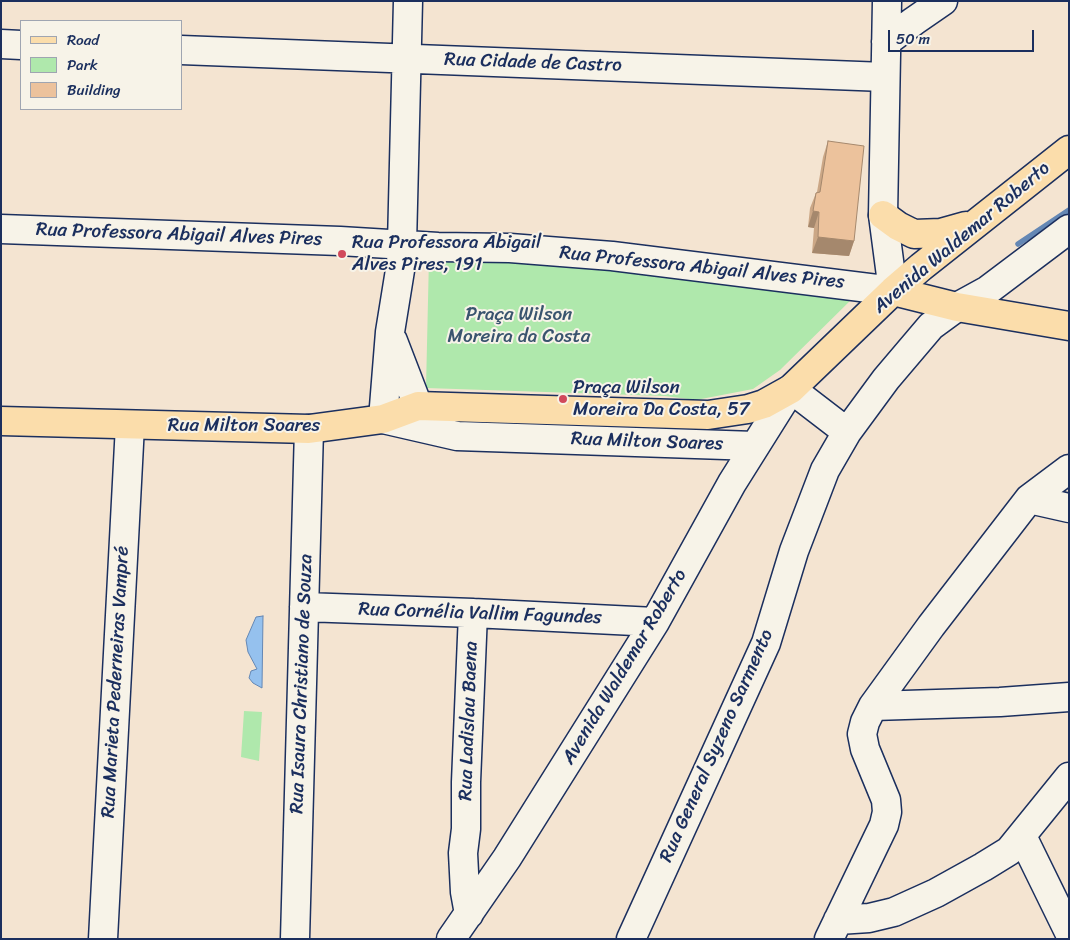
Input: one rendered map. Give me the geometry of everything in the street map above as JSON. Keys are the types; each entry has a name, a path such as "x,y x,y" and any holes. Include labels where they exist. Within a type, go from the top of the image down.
{"main road":[{"name":"Avenida Waldemar Roberto","path":"418,406 708,415 728,413 764,404 791,389 893,291 974,223 1069,150"},
{"path":"883,215 898,226 914,234 941,233 974,223"},
{"path":"893,291 957,307 1069,326"},
{"path":"383,419 418,406"},
{"name":"Rua Milton Soares","path":"1,421 309,429 383,419"}],"street":[{"path":"383,419 390,332 402,244 408,1"},
{"path":"888,1 883,215 893,291"},
{"path":"886,42 914,20 943,1"},
{"path":"1,44 20,45"},
{"name":"Rua Cidade de Castro","path":"182,50 885,77"},
{"name":"Rua Professora Abigail Alves Pires","path":"1,229 402,244 438,247 510,248 612,256 893,291"},
{"name":"Rua General Syzeno Sarmento","path":"631,939 766,643 794,551 824,470 847,432 931,326 957,307 988,290 1069,229"},
{"path":"390,332 418,406"},
{"path":"791,389 847,432"},
{"name":"Avenida Waldemar Roberto","path":"451,939 507,858 655,622 728,491 791,389"},
{"name":"Rua Milton Soares","path":"383,419 456,436 755,446"},
{"name":"Rua Marieta Pederneiras Vampré","path":"100,935 130,425"},
{"name":"Rua Isaura Christiano de Souza","path":"295,939 309,429"},
{"path":"834,930 884,825 887,812 886,800 865,749 862,734 865,722 873,706 931,626 1030,499 1069,469"},
{"path":"1030,499 1069,508"},
{"name":"Rua Cornélia Vallim Fagundes","path":"304,607 473,612 655,622"},
{"name":"Rua Ladislau Baena","path":"469,914 465,892 463,852 466,829 466,782 473,612"},
{"path":"873,706 1000,702 1069,697"},
{"path":"834,930 894,912 927,897 1009,851 1069,777"},
{"path":"466,829 480,846 492,854 507,858"},
{"path":"1022,836 1069,932"}],"green space":[{"name":"Praça Wilson Moreira da Costa","path":"429,257 537,263 854,297 780,370 753,389 696,400 665,396 426,388"},
{"path":"244,711 262,712 259,761 241,757"}],"water":[{"path":"263,616 262,688 253,683 249,678 251,671 257,669 248,652 246,640 256,617"}],"building":[{"path":"828,141 864,146 854,241 818,237 819,212 813,211 816,193 820,192"}],"waterway":[{"path":"1018,244 1069,210"}],"place":[{"name":"Rua Professora Abigail Alves Pires, 191","path":"342,254"},
{"name":"Praça Wilson Moreira Da Costa, 57","path":"563,399"}]}
